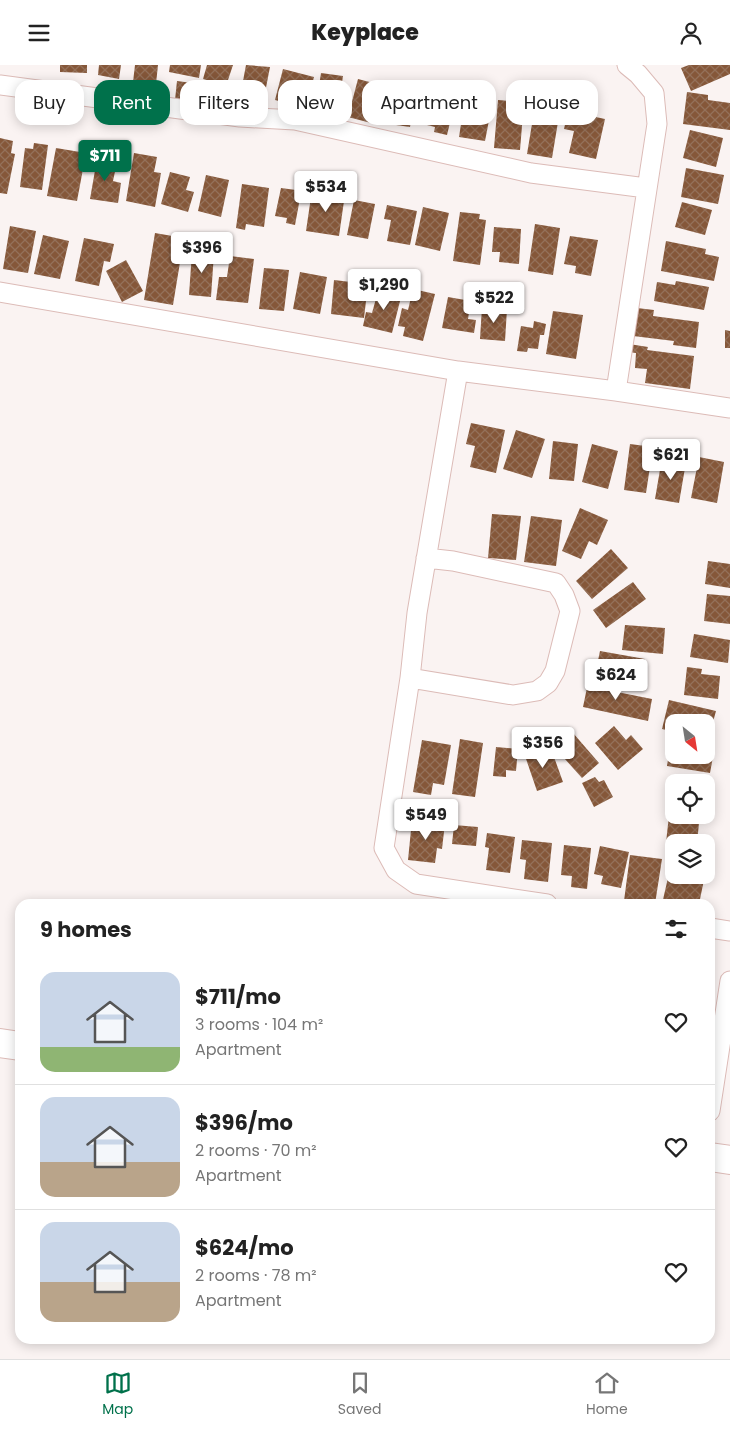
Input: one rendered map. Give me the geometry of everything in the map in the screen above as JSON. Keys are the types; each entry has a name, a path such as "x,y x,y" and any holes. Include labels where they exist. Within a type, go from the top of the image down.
{"street":[{"path":"616,391 657,124 654,93 628,65"},
{"path":"0,85 240,117 295,121 531,173 646,188"},
{"path":"0,292 458,371 730,408"},
{"path":"458,371 416,613 410,677 384,848 396,870 416,884 514,899"},
{"path":"410,677 513,695 537,691 548,683 555,671 570,611 564,595 556,583 453,561 426,558"},
{"path":"715,929 730,931"},
{"path":"715,1078 730,981"},
{"path":"0,1043 15,1045"},
{"path":"715,1158 730,1160"}],"building":[{"path":"60,65 87,65 87,73 60,72"},
{"path":"99,65 121,65 119,79 98,75"},
{"path":"135,65 158,65 156,80 133,80"},
{"path":"170,65 201,65 199,78 169,72"},
{"path":"207,65 233,65 228,80 203,79"},
{"path":"246,65 270,67 267,80 243,80"},
{"path":"689,65 730,65 730,74 691,91 681,68"},
{"path":"283,69 314,77 313,80 280,80"},
{"path":"321,73 343,76 342,80 320,80"},
{"path":"358,79 362,80 362,121 352,118 352,102"},
{"path":"177,81 180,81 180,101 175,100"},
{"path":"278,88 278,101 275,100"},
{"path":"687,92 708,95 708,100 730,103 730,130 683,124"},
{"path":"498,100 506,101 506,125 522,125 520,150 494,148"},
{"path":"598,117 605,119 596,159 569,153 574,131 564,129 565,125 598,125"},
{"path":"427,125 449,125 447,135 434,132 435,127"},
{"path":"461,125 488,125 485,141 459,137"},
{"path":"532,125 558,125 552,158 527,154"},
{"path":"690,130 723,138 716,167 683,158"},
{"path":"0,138 13,141 11,153 15,154 7,194 0,193"},
{"path":"34,143 48,145 42,190 20,187 25,148 33,149"},
{"path":"56,148 86,153 77,201 47,196"},
{"path":"134,153 157,157 154,172 161,173 155,207 126,201"},
{"path":"97,159 117,162 113,181 121,183 118,203 90,199"},
{"path":"686,168 724,175 718,204 681,197"},
{"path":"170,172 190,177 186,190 194,192 188,212 161,204"},
{"path":"206,175 229,180 221,217 198,211"},
{"path":"242,184 269,188 264,227 246,224 245,230 236,228"},
{"path":"281,188 296,190 296,192 301,193 295,225 286,223 287,218 275,216"},
{"path":"312,190 345,194 339,236 306,231"},
{"path":"354,200 375,204 368,239 347,235"},
{"path":"682,202 712,210 705,235 675,227"},
{"path":"387,205 417,211 410,245 387,241 391,220 384,219"},
{"path":"423,207 449,213 440,251 415,245"},
{"path":"460,212 480,214 479,219 486,220 480,265 453,261"},
{"path":"535,224 560,228 553,275 528,271"},
{"path":"10,226 36,231 28,273 3,269"},
{"path":"494,227 521,229 519,264 499,262 500,252 492,252"},
{"path":"155,233 184,238 173,305 144,300"},
{"path":"43,235 69,241 60,279 34,274"},
{"path":"570,236 598,240 591,276 575,273 576,266 564,264"},
{"path":"84,238 114,244 110,262 104,261 99,286 75,281"},
{"path":"666,241 706,249 705,254 719,257 714,281 661,271"},
{"path":"192,252 214,253 211,297 189,295"},
{"path":"230,256 254,259 248,303 216,300 219,277 227,277"},
{"path":"126,260 143,291 122,302 106,271"},
{"path":"264,268 289,270 284,311 259,309"},
{"path":"300,272 327,277 320,314 293,309"},
{"path":"334,280 368,284 364,318 331,314"},
{"path":"676,281 709,287 704,310 654,301 657,282 675,285"},
{"path":"379,288 402,293 392,333 363,326 366,312 372,313"},
{"path":"413,289 435,294 423,341 403,336 405,327 398,326 402,308 408,310"},
{"path":"448,297 471,301 468,319 476,320 474,333 442,328"},
{"path":"482,307 507,309 505,341 480,339"},
{"path":"637,308 654,310 653,316 699,322 696,348 673,345 674,341 633,336"},
{"path":"553,311 583,315 576,359 546,354"},
{"path":"534,321 546,324 544,335 540,335 538,349 528,348 527,352 517,351 521,326 533,328"},
{"path":"725,330 730,331 730,348 725,348"},
{"path":"629,344 648,347 647,350 694,356 690,389 645,383 647,369 635,368 636,353 628,352"},
{"path":"471,423 505,430 496,473 470,467 475,446 466,444"},
{"path":"516,430 545,439 532,478 503,469"},
{"path":"553,441 578,444 574,481 549,479"},
{"path":"592,444 618,451 608,489 582,482"},
{"path":"630,444 653,447 646,493 624,490"},
{"path":"699,457 724,462 717,503 691,498"},
{"path":"662,458 686,462 679,503 655,499"},
{"path":"580,508 608,520 597,545 589,541 581,559 562,551"},
{"path":"492,514 521,516 516,560 488,558"},
{"path":"531,516 562,520 556,566 524,562"},
{"path":"611,549 628,568 592,599 576,581"},
{"path":"708,561 730,564 730,588 705,584"},
{"path":"633,582 646,599 606,628 593,610"},
{"path":"707,594 730,596 730,624 704,621"},
{"path":"625,625 665,628 663,654 622,650"},
{"path":"694,634 730,640 728,663 690,657"},
{"path":"600,651 645,659 641,678 596,670"},
{"path":"687,667 702,669 701,674 720,676 718,699 684,695"},
{"path":"589,678 619,684 617,692 652,699 648,721 583,707"},
{"path":"669,700 716,711 715,715 666,714"},
{"path":"665,717 665,730 662,729"},
{"path":"614,726 626,740 631,735 643,749 618,770 595,743"},
{"path":"573,733 599,763 582,778 555,748"},
{"path":"460,739 483,743 475,797 452,794"},
{"path":"422,740 451,745 444,785 433,783 431,795 413,792"},
{"path":"545,746 549,759 554,757 563,782 537,791 524,753"},
{"path":"496,747 518,749 516,771 506,770 506,777 493,776"},
{"path":"667,764 712,764 710,773 667,766"},
{"path":"595,777 599,782 604,780 613,797 594,807 582,783"},
{"path":"412,820 445,823 442,849 437,848 435,863 408,860"},
{"path":"668,824 699,824 698,834 667,834"},
{"path":"454,825 478,827 476,846 452,844"},
{"path":"487,833 515,837 510,873 486,870 489,848 485,847"},
{"path":"522,840 552,843 548,882 524,879 526,860 520,859"},
{"path":"564,845 591,848 587,889 571,887 572,876 561,875"},
{"path":"600,846 629,852 621,888 601,884 603,876 594,874"},
{"path":"630,855 662,859 656,899 624,899"},
{"path":"667,884 703,884 700,899 663,899"}]}
